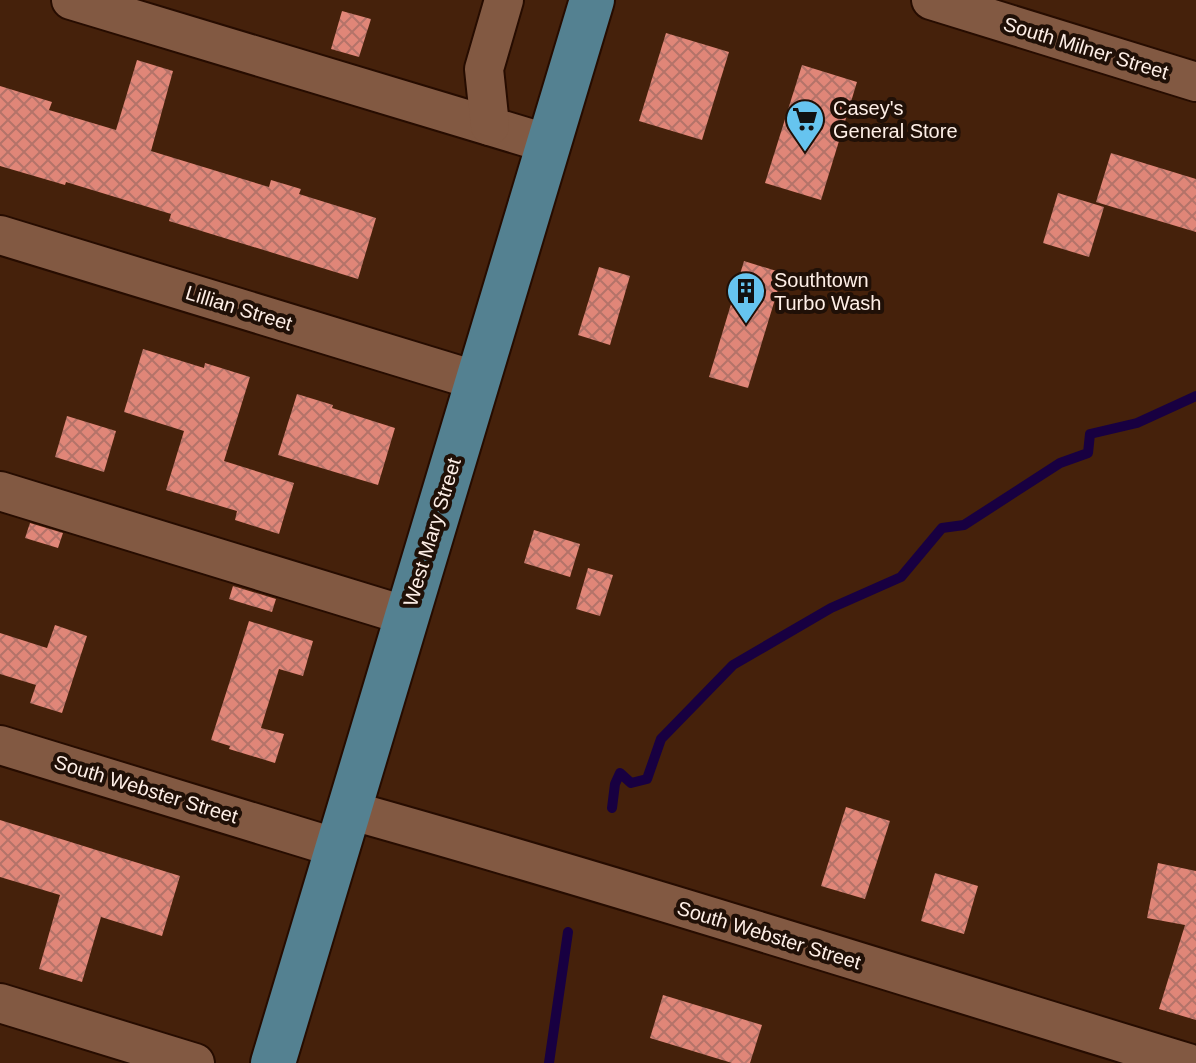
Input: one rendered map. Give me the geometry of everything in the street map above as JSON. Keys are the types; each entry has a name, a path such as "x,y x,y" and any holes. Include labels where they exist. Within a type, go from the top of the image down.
{"main road":[{"name":"West Mary Street","path":"273,1063 592,0"}],"street":[{"path":"71,0 549,144"},
{"path":"490,126 484,69 504,0"},
{"name":"South Milner Street","path":"931,0 1196,82"},
{"name":"Lillian Street","path":"0,235 478,381"},
{"path":"0,491 407,616"},
{"name":"South Webster Street","path":"0,745 343,829 519,857 633,895 1188,1063"},
{"path":"0,1003 195,1063"}],"building":[{"path":"342,11 371,19 359,57 331,49"},
{"path":"666,33 729,52 702,140 639,121"},
{"path":"137,60 173,71 151,151 269,187 271,180 301,189 299,194 376,218 358,279 169,221 171,214 66,182 65,185 0,166 0,86 52,102 49,110 116,130"},
{"name":"Casey's General Store","path":"802,65 857,82 821,200 765,183"},
{"path":"1111,153 1196,179 1196,232 1096,202"},
{"path":"1058,193 1104,207 1089,257 1043,243"},
{"name":"Southtown Turbo Wash","path":"744,261 783,273 748,388 709,377"},
{"path":"599,267 630,276 610,345 578,335"},
{"path":"143,349 204,368 205,363 250,377 224,461 294,483 279,534 235,520 237,511 166,490 184,431 124,412"},
{"path":"297,394 395,428 378,485 278,455"},
{"path":"67,416 116,431 104,472 55,457"},
{"path":"30,523 63,533 58,548 25,538"},
{"path":"534,530 580,544 570,577 524,563"},
{"path":"588,568 613,575 600,616 576,609"},
{"path":"233,586 276,599 272,612 229,599"},
{"path":"249,621 313,641 303,676 279,669 261,728 284,734 275,763 211,740"},
{"path":"55,625 87,636 62,713 30,703 36,685 0,674 0,633 47,648"},
{"path":"846,807 890,821 865,899 821,886"},
{"path":"0,820 180,876 162,936 101,917 82,982 39,969 60,895 0,877"},
{"path":"1158,863 1196,871 1196,1020 1159,1009 1185,925 1147,918"},
{"path":"935,873 978,886 964,934 921,921"},
{"path":"663,995 762,1025 750,1063 732,1063 650,1038"}],"waterway":[{"path":"612,808 615,784 620,773 631,783 647,779 661,739 733,665 831,608 901,577 942,528 964,525 1060,463 1088,453 1090,434 1137,423 1196,396"},
{"path":"549,1063 568,932"}],"place":[{"name":"Casey's General Store","path":"805,153"},
{"name":"Southtown Turbo Wash","path":"746,325"}]}
